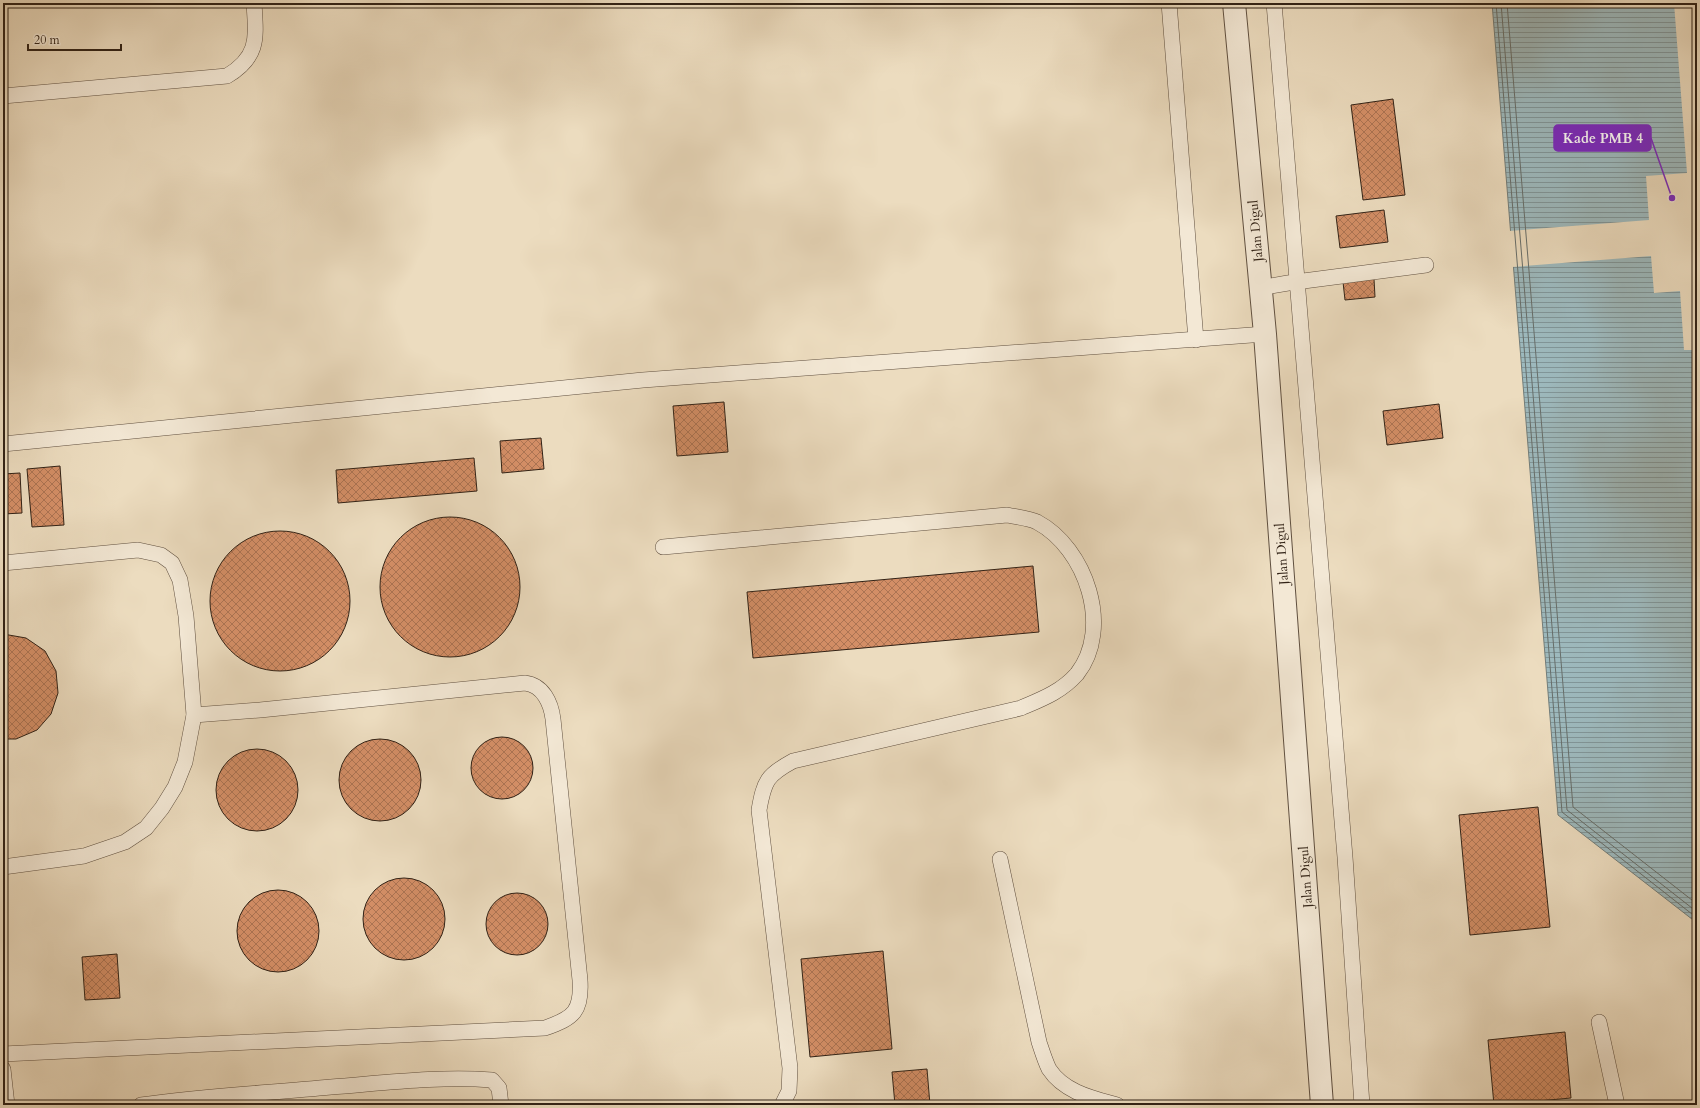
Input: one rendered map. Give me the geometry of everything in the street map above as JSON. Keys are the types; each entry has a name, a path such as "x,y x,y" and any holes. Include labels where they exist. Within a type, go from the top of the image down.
{"street":[{"name":"Jalan Digul","path":"1234,3 1265,334 1322,1105"}],"lane":[{"path":"3,96 227,76 240,68 250,56 254,45 254,3"},
{"path":"1169,3 1196,340"},
{"path":"1274,3 1345,857 1362,1105"},
{"path":"1260,288 1426,265"},
{"path":"3,444 643,380 1265,334"},
{"path":"663,547 1007,515 1036,522 1063,541 1085,578 1094,616 1090,650 1077,674 1056,693 1020,708 793,761 775,771 763,788 759,810 790,1068 789,1091 782,1105"},
{"path":"3,563 138,550 161,556 172,563 180,580 186,616 194,715 184,762 175,787 162,808 146,828 125,842 84,856 3,867"},
{"path":"3,1054 546,1028 561,1022 575,1012 581,996 580,980 553,719 551,707 540,690 532,684 525,683 194,715"},
{"path":"1000,859 1039,1042 1049,1069 1067,1087 1089,1098 1117,1105"},
{"path":"1599,1022 1617,1105"},
{"path":"3,1070 7,1105"},
{"path":"140,1105 382,1083 471,1078 492,1080 499,1088 501,1105"}],"water":[{"path":"1492,3 1697,3 1697,923 1558,815"}],"pier":[{"path":"1674,3 1696,3 1697,18 1697,350 1684,350 1680,291 1654,293 1651,256 1512,267 1509,231 1649,220 1646,176 1687,173"}],"building":[{"path":"1393,99 1405,195 1363,200 1351,105"},
{"path":"1384,210 1388,242 1340,248 1336,216"},
{"path":"1374,279 1375,297 1345,300 1343,282"},
{"path":"724,402 728,452 677,456 673,406"},
{"path":"1439,404 1443,438 1387,445 1383,411"},
{"path":"541,438 544,469 502,473 500,441"},
{"path":"474,458 477,491 338,503 336,470"},
{"path":"60,466 64,525 32,527 27,469"},
{"path":"20,473 22,513 3,514 3,474"},
{"path":"457,517 477,522 489,528 500,537 509,548 515,560 519,573 519,601 515,614 509,626 500,637 489,646 477,652 464,656 443,657 423,652 411,646 400,637 391,626 381,601 380,580 385,560 391,548 400,537 411,528 436,518"},
{"path":"287,531 307,536 330,551 345,574 349,587 349,615 345,628 330,651 307,666 294,670 273,671 253,666 230,651 215,628 211,615 210,594 215,574 230,551 253,536 266,532"},
{"path":"1033,566 1039,632 753,658 747,592"},
{"path":"3,634 26,638 45,651 56,671 58,693 51,714 37,730 16,739 3,739"},
{"path":"496,737 508,737 524,746 531,756 533,768 531,780 524,790 508,799 496,799 485,794 476,785 471,774 471,762 476,751 485,742"},
{"path":"380,739 396,742 409,751 418,764 421,780 418,796 409,809 396,818 380,821 364,818 351,809 342,796 339,780 342,764 351,751 364,742"},
{"path":"257,749 273,752 286,761 295,774 298,790 295,806 286,819 273,828 257,831 241,828 228,819 219,806 216,790 219,774 228,761 241,752"},
{"path":"1538,807 1550,927 1470,935 1459,815"},
{"path":"404,878 420,881 433,890 442,903 445,919 442,935 433,948 420,957 404,960 388,957 375,948 366,935 363,919 366,903 375,890 388,881"},
{"path":"278,890 294,893 307,902 316,915 319,931 316,947 307,960 294,969 278,972 262,969 249,960 240,947 237,931 240,915 249,902 262,893"},
{"path":"511,893 523,893 539,902 546,912 548,924 546,936 539,946 523,955 511,955 500,950 491,941 486,930 486,918 491,907 500,898"},
{"path":"883,951 892,1049 810,1057 801,959"},
{"path":"117,954 120,998 85,1000 82,957"},
{"path":"1565,1032 1571,1098 1494,1105 1488,1040"},
{"path":"927,1069 930,1105 895,1105 892,1072"}],"place":[{"name":"Kade PMB 4","path":"1672,198"}]}
